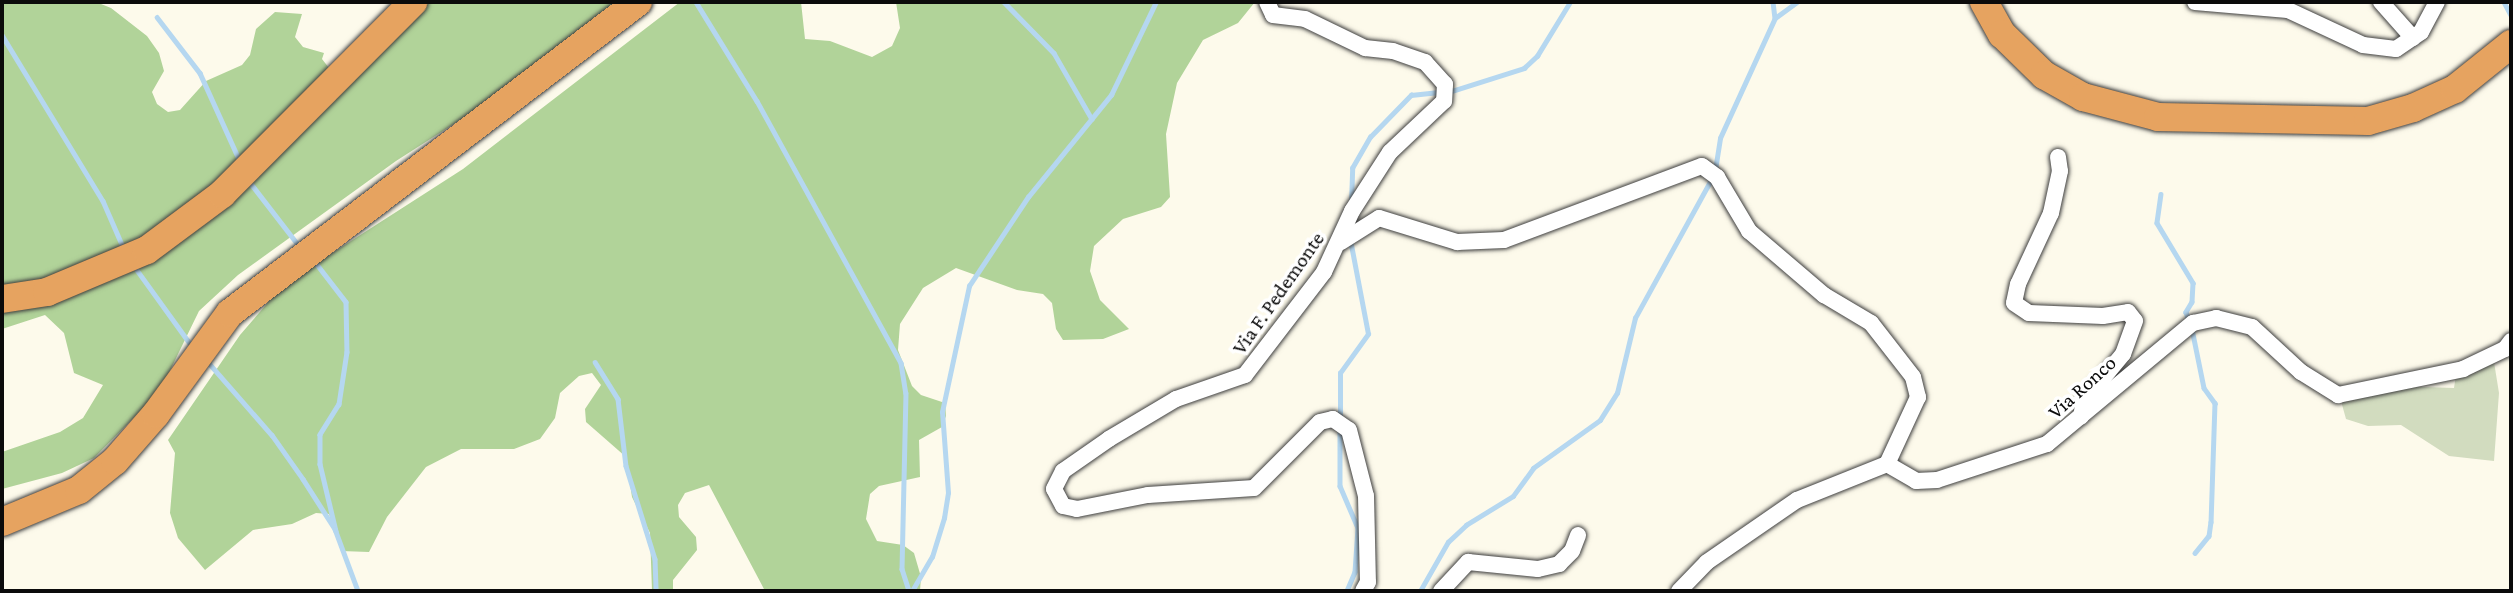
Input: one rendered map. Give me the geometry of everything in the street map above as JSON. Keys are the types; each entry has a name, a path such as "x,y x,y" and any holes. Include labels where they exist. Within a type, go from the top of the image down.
{"highway":[{"path":"2,299 47,292 146,250 222,194 413,2"},
{"path":"2,522 79,490 106,468 156,414 230,313 638,2"},
{"path":"1984,2 2001,34 2044,75 2083,97 2158,117 2368,121 2455,89 2511,44"}],"street":[{"name":"Via F. Pedemonte","path":"1268,2 1273,15 1305,19 1365,48 1393,51 1425,62 1445,84 1444,102 1390,152 1352,211 1341,242 1324,272 1245,375 1175,399 1063,471 1054,489 1063,506 1077,509 1148,495 1254,488 1320,422 1333,419 1349,430 1363,484 1369,550 1368,582 1363,591"},
{"path":"2194,2 2297,7 2363,45 2396,49 2413,38 2437,2"},
{"path":"2381,2 2413,38"},
{"path":"2058,157 2060,172 2051,213 2018,284 2014,303 2029,313 2103,316 2128,312 2135,321 2123,354 2084,401 2080,419"},
{"path":"1341,242 1379,218 1457,242 1504,240 1702,166 1717,177 1749,231 1824,295 1871,323 1913,377 1918,397 1887,464 1797,500 1770,516 1707,562 1679,591"},
{"name":"Via Ronco","path":"1887,464 1916,481 1937,480 2047,444 2080,419 2180,332 2206,320 2231,320 2252,327 2308,378 2338,395 2463,369 2505,349 2511,341"},
{"path":"1441,591 1468,562 1538,569 1559,564 1578,535"}],"green space":[{"path":"2,2 96,2 111,8 147,36 159,53 164,71 152,92 157,104 168,112 180,110 206,81 242,65 250,55 256,29 275,12 302,14 295,37 303,47 324,53 322,59 336,77 420,2 620,2 485,104 396,161 238,275 199,311 160,391 94,458 62,473 2,489 2,452 60,432 83,418 103,385 74,373 64,333 45,315 2,329"},
{"path":"680,2 801,2 805,39 830,41 872,57 892,46 900,28 896,2 1255,2 1238,23 1203,40 1177,83 1166,134 1170,197 1161,207 1123,219 1094,246 1090,271 1100,300 1129,329 1103,339 1063,340 1056,329 1052,303 1043,294 1017,290 956,268 923,288 900,324 898,350 912,386 921,395 945,403 946,416 942,427 919,440 920,477 879,486 870,494 866,519 877,541 903,545 914,553 921,577 920,591 765,591 709,485 685,493 678,505 679,517 696,537 697,550 673,580 673,591 652,591 650,533 632,497 626,457 586,422 585,409 601,385 592,373 579,376 560,393 555,418 540,439 514,449 461,449 426,467 387,517 369,552 341,551 329,514 316,513 292,524 253,530 205,570 178,538 170,513 175,453 168,440 240,335 284,284 463,169"},
{"path":"2494,362 2499,393 2494,461 2449,456 2401,425 2368,426 2346,419 2341,401 2395,386 2454,388 2456,375"}],"waterway":[{"path":"696,2 757,101 901,363 906,393 902,569 909,591"},
{"path":"1004,2 1054,53 1092,119"},
{"path":"912,591 932,557 944,518 948,493 942,412 969,286 1028,197 1111,95 1156,2"},
{"path":"1449,92 1524,68 1537,56 1570,2"},
{"path":"1773,2 1775,18"},
{"path":"1715,170 1720,138 1775,18 1797,2"},
{"path":"2504,2 2511,15"},
{"path":"157,17 200,73 239,159"},
{"path":"2,35 103,201 124,249"},
{"path":"1351,203 1352,168 1370,137 1411,95 1441,92"},
{"path":"1420,591 1448,542 1466,525 1513,496 1533,468 1600,420 1617,393 1635,318 1712,178"},
{"path":"252,185 296,242"},
{"path":"2161,194 2157,223 2193,283 2192,302 2186,312 2189,321"},
{"path":"1340,420 1340,373 1368,334 1350,240"},
{"path":"316,263 346,302 347,352 339,404 320,435 320,464 336,531"},
{"path":"137,270 189,342"},
{"path":"2192,329 2204,388 2215,403 2211,522 2209,536 2195,553"},
{"path":"208,362 272,435 303,479 335,529 358,591"},
{"path":"595,362 618,399 626,466 655,559 656,591"},
{"path":"1340,429 1340,486 1358,528 1355,572 1347,591"}]}
